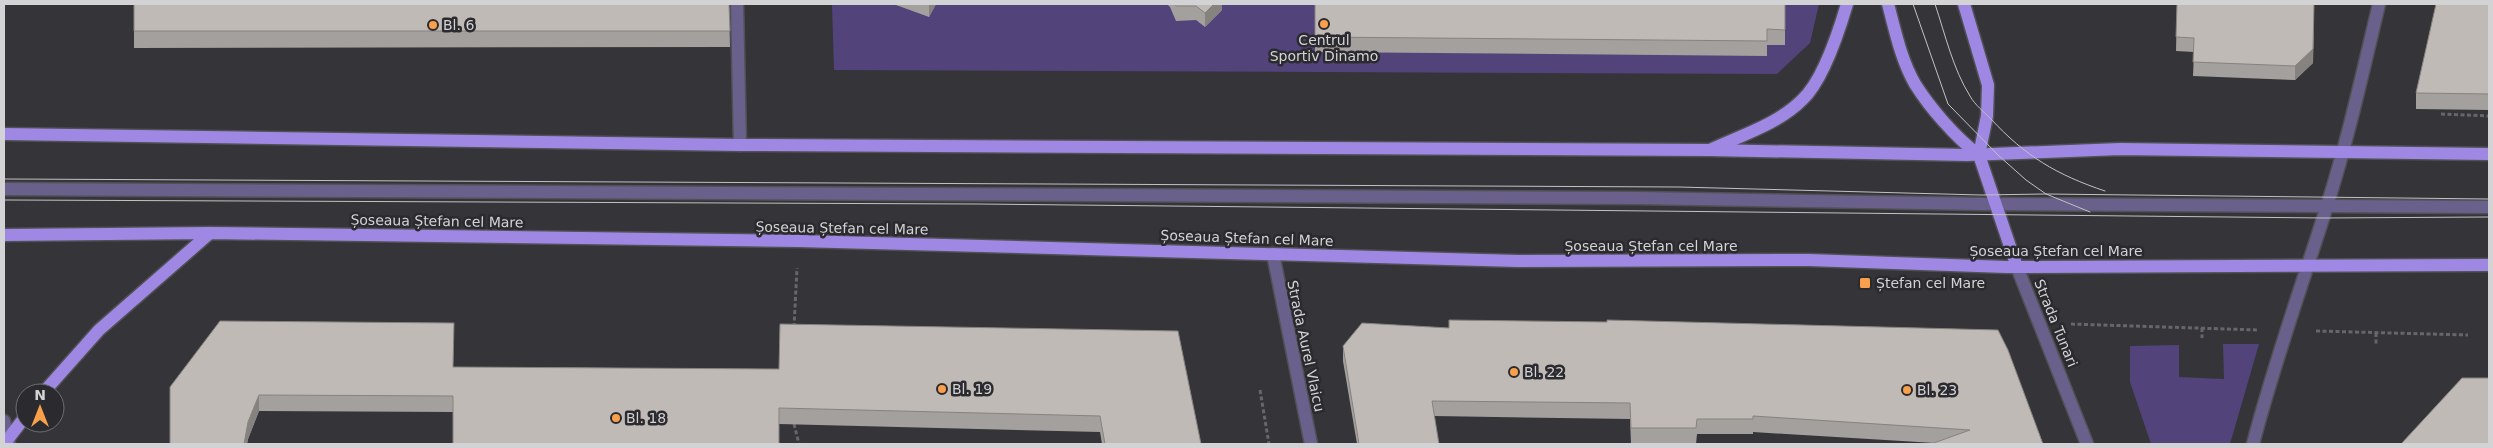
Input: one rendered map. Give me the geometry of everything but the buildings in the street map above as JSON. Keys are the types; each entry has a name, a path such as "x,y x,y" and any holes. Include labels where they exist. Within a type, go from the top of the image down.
{"main road":[{"path":"1709,150 1768,124 1803,100 1832,49 1847,4"},
{"path":"1888,4 1897,37 1915,83 1959,140 1979,155"},
{"path":"1964,4 1988,85 1988,116 1979,155"},
{"path":"4,134 740,145 1709,150 1979,155 2120,149 2489,154"},
{"name":"Strada Tunari","path":"1979,155 2017,266"},
{"path":"52,383 99,330 210,233"},
{"name":"Șoseaua Ștefan cel Mare","path":"4,235 210,233 799,241 1518,261 1809,260 2017,266 2308,267 2489,265"}],"street":[{"path":"737,4 740,145"},
{"path":"2253,444 2285,330 2308,267 2343,151 2379,4"},
{"path":"4,189 1647,198 1996,204 2489,207"},
{"name":"Strada Aurel Vlaicu","path":"1273,254 1311,444"},
{"name":"Strada Tunari","path":"2017,266 2087,444"},
{"path":"4,421 8,442"}],"path":[{"path":"2441,114 2489,116"},
{"path":"794,332 799,241"},
{"path":"2040,324 2468,335"},
{"path":"2202,328 2202,338"},
{"path":"2376,333 2376,346"},
{"path":"1260,390 1269,444"},
{"path":"794,424 799,444"}],"shaded area":[{"name":"Centrul Sportiv Dinamo","path":"832,4 1819,4 1810,43 1777,74 834,70"},
{"path":"2223,344 2259,344 2230,444 2151,444 2130,382 2130,346 2179,345 2179,377 2224,379"}],"tram line":[{"path":"1913,4 1948,104 1998,155 2026,180 2046,194 2090,212"},
{"path":"1935,4 1959,74 1964,86 1977,105 2016,144 2029,154 2057,171 2105,191"},
{"path":"4,179 1679,187 1981,195 2046,194 2489,199"},
{"path":"4,200 977,204 2323,218 2489,217"}],"place":[{"name":"Centrul Sportiv Dinamo","path":"1324,24"},
{"name":"Bl. 6","path":"433,25"},
{"name":"Ștefan cel Mare","path":"1865,283"},
{"name":"Bl. 22","path":"1514,372"},
{"name":"Bl. 19","path":"942,389"},
{"name":"Bl. 23","path":"1907,390"},
{"name":"Bl. 18","path":"616,418"}]}
